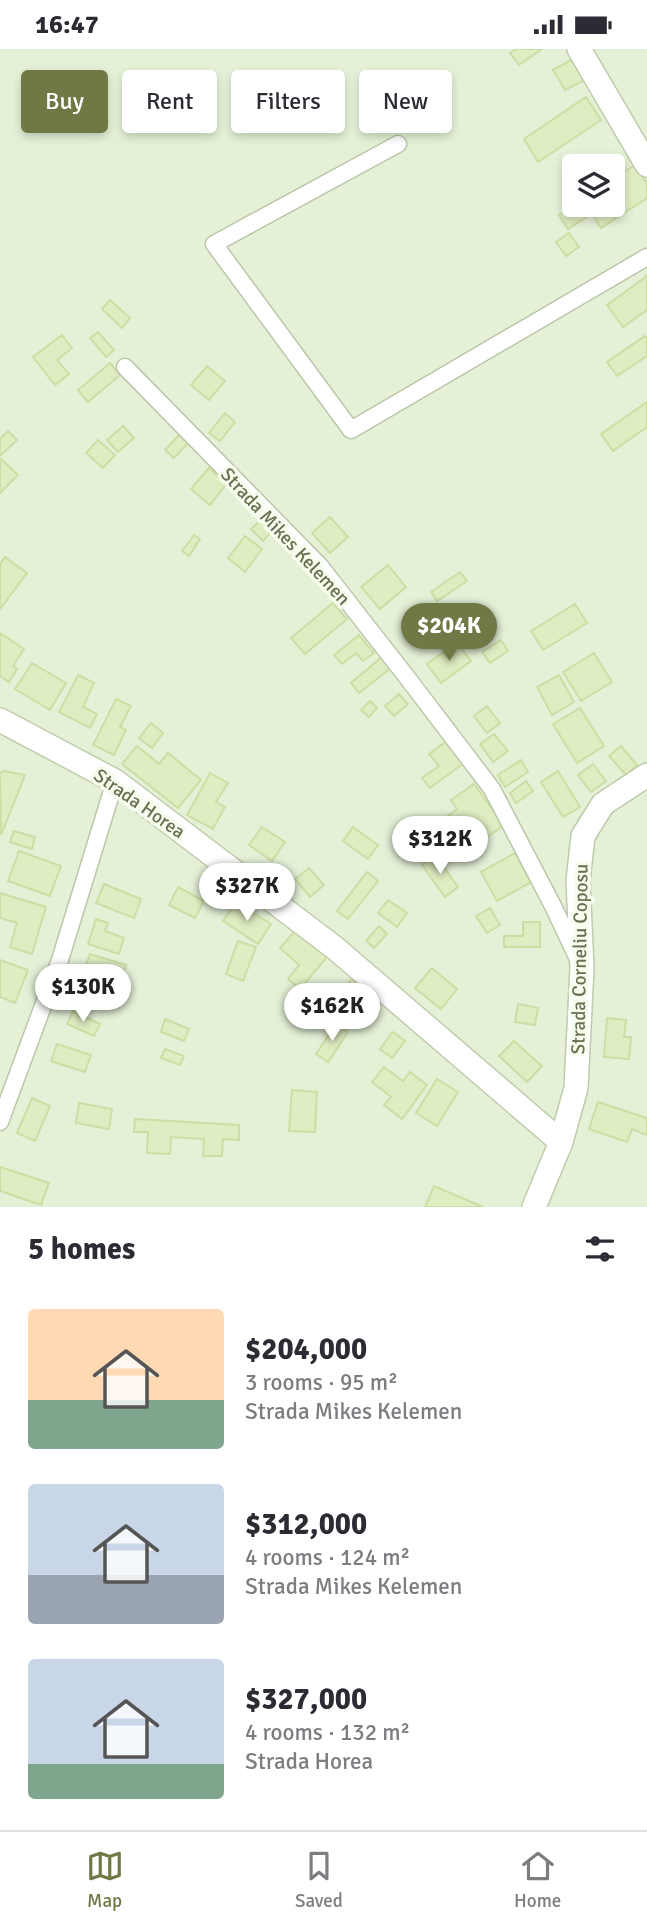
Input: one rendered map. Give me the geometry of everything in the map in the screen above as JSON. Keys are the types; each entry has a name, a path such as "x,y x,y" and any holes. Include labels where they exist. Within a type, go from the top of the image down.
{"street":[{"path":"579,49 647,165"},
{"path":"398,143 214,244 351,430 647,257"},
{"name":"Strada Mikes Kelemen","path":"125,367 320,566 414,686 492,789 582,968"},
{"name":"Strada Horea","path":"0,720 115,781 335,948 561,1143"},
{"name":"Strada Corneliu Coposu","path":"534,1207 561,1143 576,1088 582,968 578,881 583,836 603,804 647,775"},
{"path":"0,1122 60,960 115,781"}],"shaded area":[{"path":"0,49 647,49 647,1207 0,1207"}],"building":[{"path":"516,49 542,49 519,65 510,53"},
{"path":"573,59 585,80 565,90 553,70"},
{"path":"586,97 601,120 538,162 524,139"},
{"path":"635,165 647,183 647,198 625,212 625,171"},
{"path":"562,213 562,217 586,217 568,229 559,215"},
{"path":"594,217 618,217 601,228"},
{"path":"569,233 579,247 566,256 556,242"},
{"path":"647,276 647,310 623,327 607,305"},
{"path":"110,300 130,318 122,328 102,309"},
{"path":"98,332 114,350 106,357 90,338"},
{"path":"62,335 72,348 57,360 69,374 55,385 33,357"},
{"path":"645,336 647,356 617,376 607,362"},
{"path":"110,363 120,375 88,402 78,390"},
{"path":"207,366 225,381 209,400 191,385"},
{"path":"647,402 647,427 613,451 601,434"},
{"path":"225,413 235,422 220,441 209,433"},
{"path":"123,426 134,438 118,452 107,440"},
{"path":"8,431 17,440 0,456 0,439"},
{"path":"179,435 188,443 174,458 165,450"},
{"path":"98,440 115,455 103,468 86,453"},
{"path":"0,460 18,475 0,493"},
{"path":"209,468 227,483 210,505 191,489"},
{"path":"330,517 348,537 330,553 312,533"},
{"path":"263,518 274,529 263,541 251,529"},
{"path":"194,535 200,539 189,556 182,551"},
{"path":"245,536 262,549 245,572 228,558"},
{"path":"5,557 27,573 0,609 0,564"},
{"path":"388,565 406,587 380,609 361,587"},
{"path":"460,572 467,581 437,601 431,592"},
{"path":"333,603 347,619 305,654 291,638"},
{"path":"575,604 587,623 543,650 531,631"},
{"path":"0,633 24,649 13,666 17,669 9,682 0,676"},
{"path":"359,635 374,653 363,661 356,653 342,664 334,655"},
{"path":"501,640 508,651 490,663 482,652"},
{"path":"457,643 471,661 441,683 427,664"},
{"path":"594,653 612,682 581,701 563,672"},
{"path":"383,656 392,667 359,693 351,683"},
{"path":"32,663 66,683 50,710 15,689"},
{"path":"78,675 94,683 83,707 97,714 90,728 59,712"},
{"path":"559,675 574,702 552,715 537,687"},
{"path":"399,694 408,704 394,716 385,706"},
{"path":"116,699 131,706 120,727 126,730 114,755 93,745"},
{"path":"370,701 377,708 369,717 361,710"},
{"path":"487,706 500,723 487,733 474,716"},
{"path":"580,708 604,746 577,763 553,724"},
{"path":"151,723 163,733 152,748 139,738"},
{"path":"494,734 508,751 493,762 480,744"},
{"path":"448,740 464,763 430,788 422,778 439,766 429,754"},
{"path":"137,746 159,764 168,753 201,780 178,808 122,764"},
{"path":"621,746 637,765 626,775 609,756"},
{"path":"521,760 528,772 505,787 498,775"},
{"path":"593,764 606,781 591,792 578,775"},
{"path":"4,771 25,775 1,835 0,773"},
{"path":"558,771 580,807 563,817 541,782"},
{"path":"210,773 228,783 216,802 225,807 213,829 187,815"},
{"path":"526,781 533,791 516,803 510,793"},
{"path":"474,784 504,825 466,853 453,835 428,852 418,838 457,809 451,800"},
{"path":"262,827 285,842 272,861 249,845"},
{"path":"353,827 378,845 368,859 343,841"},
{"path":"14,831 35,837 32,849 10,842"},
{"path":"19,851 61,866 50,896 8,881"},
{"path":"515,853 531,882 497,901 481,872"},
{"path":"435,855 458,887 445,897 422,865"},
{"path":"309,868 324,885 310,897 295,879"},
{"path":"367,872 378,881 348,919 337,911"},
{"path":"222,877 236,886 222,907 208,898"},
{"path":"104,884 141,899 134,918 96,903"},
{"path":"178,887 204,901 195,918 169,905"},
{"path":"0,893 46,907 32,954 10,947 17,923 0,918"},
{"path":"388,900 407,913 397,927 378,913"},
{"path":"236,902 271,924 258,944 223,921"},
{"path":"490,908 500,925 487,933 476,916"},
{"path":"96,919 108,923 105,931 124,938 119,954 88,944"},
{"path":"523,922 540,922 540,947 504,947 504,936 523,936"},
{"path":"379,926 387,934 374,948 366,941"},
{"path":"296,930 327,957 300,989 288,979 299,965 280,948"},
{"path":"238,941 256,947 243,981 226,974"},
{"path":"90,954 126,965 121,980 85,968"},
{"path":"0,960 28,970 15,1003 0,997"},
{"path":"432,968 457,989 441,1009 415,988"},
{"path":"75,975 110,989 102,1008 68,995"},
{"path":"353,976 372,988 350,1021 332,1008"},
{"path":"518,1004 538,1008 535,1025 515,1022"},
{"path":"73,1011 100,1024 94,1036 67,1024"},
{"path":"607,1018 626,1020 624,1037 631,1037 629,1059 604,1057"},
{"path":"165,1019 189,1029 184,1041 161,1032"},
{"path":"336,1024 348,1032 328,1062 316,1054"},
{"path":"393,1032 405,1041 392,1058 380,1049"},
{"path":"514,1041 542,1066 527,1082 499,1056"},
{"path":"57,1044 91,1055 85,1072 51,1061"},
{"path":"165,1049 184,1056 180,1065 161,1058"},
{"path":"384,1067 403,1081 410,1072 427,1085 402,1119 384,1105 391,1097 372,1082"},
{"path":"437,1079 458,1092 437,1126 416,1113"},
{"path":"292,1090 317,1092 315,1132 289,1131"},
{"path":"32,1098 50,1106 35,1141 17,1133"},
{"path":"598,1102 647,1118 647,1135 632,1129 627,1142 589,1129"},
{"path":"79,1103 112,1109 109,1129 76,1123"},
{"path":"135,1119 239,1125 239,1140 223,1139 222,1156 203,1156 204,1139 171,1137 170,1154 147,1153 148,1132 134,1132"},
{"path":"0,1167 49,1183 41,1205 0,1191"},
{"path":"434,1186 483,1207 425,1207"}]}
